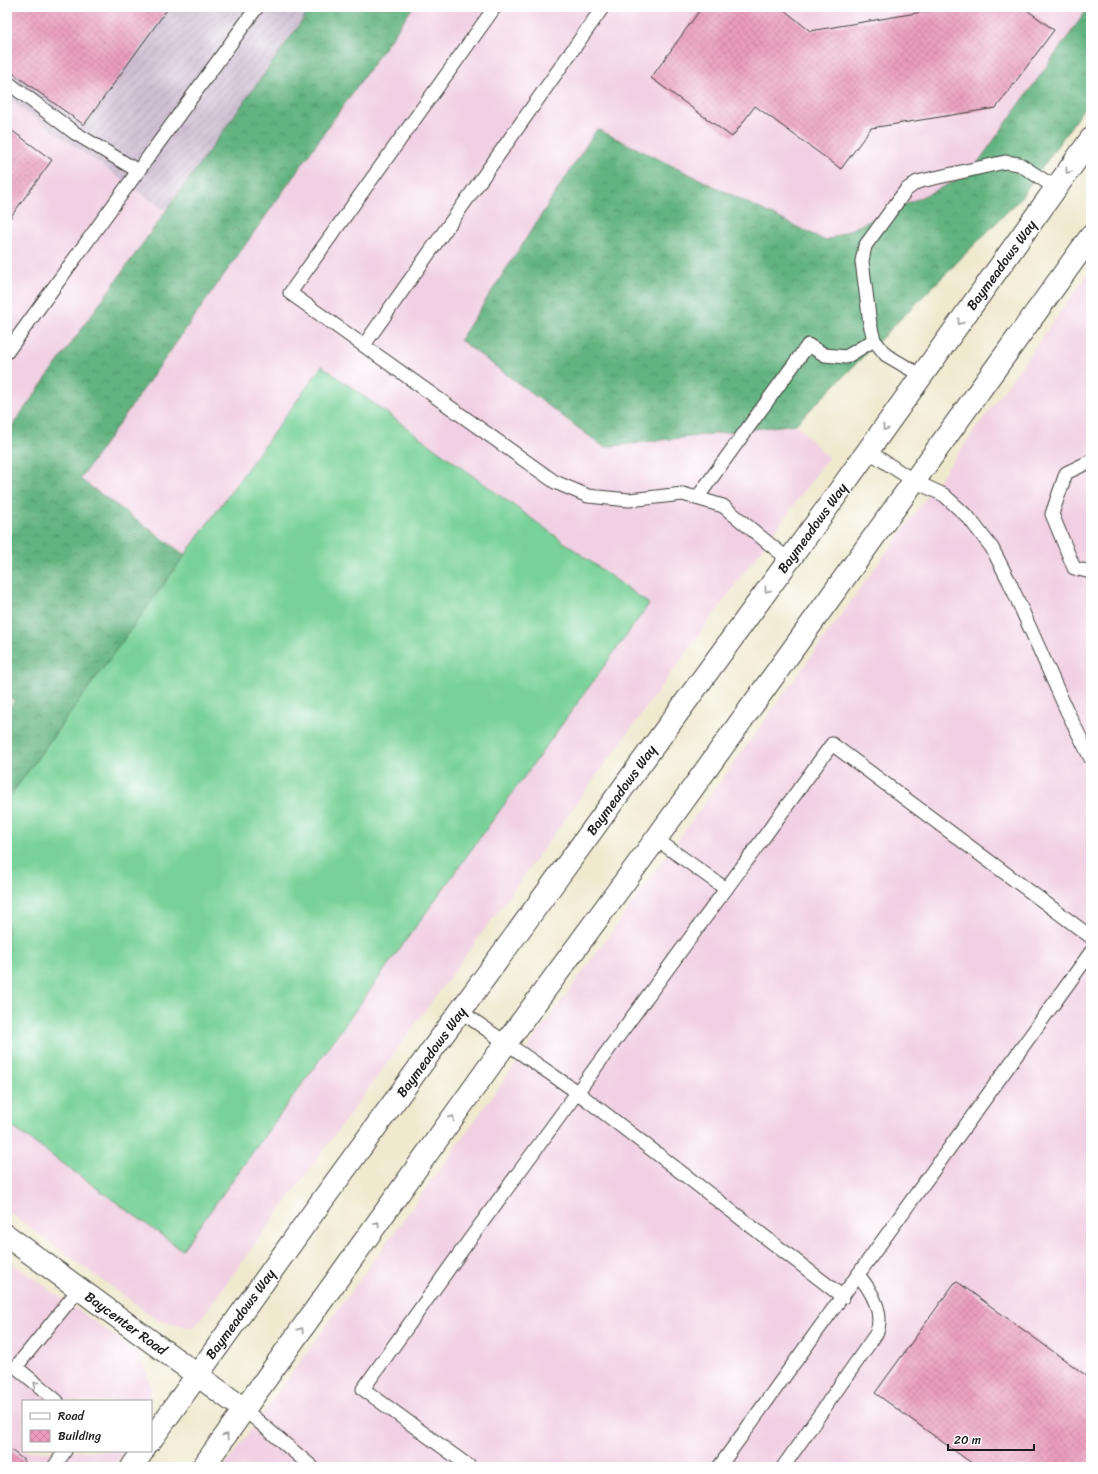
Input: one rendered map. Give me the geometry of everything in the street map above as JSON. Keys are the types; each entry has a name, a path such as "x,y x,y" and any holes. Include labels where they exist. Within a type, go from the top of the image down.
{"street":[{"name":"Baymeadows Way","path":"152,1439 196,1375 868,451 1091,139"},
{"path":"203,1467 506,1043 656,839 1091,236"},
{"name":"Baycenter Road","path":"7,1236 245,1410"},
{"path":"132,1467 143,1452"}],"lane":[{"path":"7,352 257,7"},
{"path":"495,7 290,293 555,482 588,496 629,500 683,494 723,506 789,560"},
{"path":"364,346 603,7"},
{"path":"7,82 75,133 138,171"},
{"path":"922,376 886,354 874,340 870,324 862,261 865,246 906,190 917,182 1005,162 1019,164 1056,188"},
{"path":"697,498 808,345 825,355 846,356 874,340"},
{"path":"868,451 914,481 944,495 969,518 992,548 1009,581 1067,711 1091,759"},
{"path":"1091,462 1066,473 1052,514 1074,568 1091,572"},
{"path":"470,1467 364,1389 577,1092 832,744 1091,937"},
{"path":"656,839 726,889"},
{"path":"719,1467 1091,952"},
{"path":"460,1011 577,1092 843,1297"},
{"path":"783,1467 876,1334 879,1320 878,1309 869,1289 858,1275"},
{"path":"56,1400 16,1367 79,1289"},
{"path":"245,1410 312,1467"},
{"path":"54,1467 64,1452"}],"shaded area":[{"path":"7,7 312,7 166,211 7,98"},
{"path":"413,7 1089,7 969,175 826,241 598,129 604,447 796,424 828,458 194,1328 159,1321 7,1211 7,1123 182,1249 649,604 322,366 185,555 80,479"},
{"path":"7,98 166,211 7,433"},
{"path":"1091,270 1091,1467 224,1467"},
{"path":"7,1259 138,1353 152,1388 148,1400 22,1400 22,1452 124,1452 114,1467 7,1467"}],"green space":[{"path":"312,7 413,7 80,479 185,555 7,800 7,711 14,701 7,695 7,433"},
{"path":"1089,7 1091,7 1091,98 1019,200 796,424 604,447 460,340 597,129 826,241 969,175"},
{"path":"322,366 649,604 182,1250 7,1123 7,800"}],"building":[{"path":"7,7 169,7 84,125 7,69"},
{"path":"702,7 785,7 783,9 810,31 952,7 1023,7 1054,30 996,108 871,128 841,169 755,106 732,137 651,78"},
{"path":"7,127 52,160 7,222"},
{"path":"956,1281 1091,1379 1091,1467 977,1467 875,1393"},
{"path":"7,1447 25,1461 21,1467 7,1467"}]}
